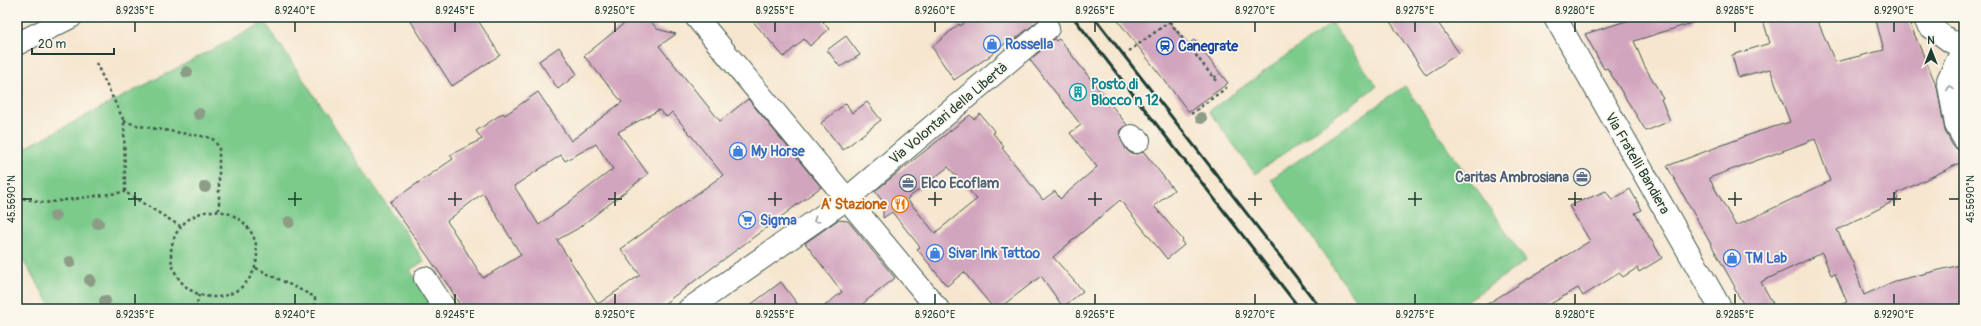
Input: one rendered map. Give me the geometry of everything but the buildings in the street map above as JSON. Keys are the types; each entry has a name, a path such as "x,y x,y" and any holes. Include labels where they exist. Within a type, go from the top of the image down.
{"street":[{"path":"17,44 44,23 71,17"},
{"path":"696,17 848,198 938,309"},
{"name":"Via Fratelli Bandiera","path":"1555,17 1721,309"},
{"path":"1924,17 1928,25 1951,42 1964,43"},
{"name":"Via Volontari della Libertà","path":"689,309 848,198 1048,28"},
{"path":"1964,54 1959,56 1948,80 1956,125 1964,139"},
{"path":"426,278 445,309"}],"path":[{"path":"1166,17 1216,81"},
{"path":"1129,51 1169,22"},
{"path":"1163,26 1166,30"},
{"path":"96,63 124,121 125,192"},
{"path":"1214,78 1219,74"},
{"path":"1191,114 1226,88 1224,85"},
{"path":"124,121 139,126 212,138 219,147 219,210"},
{"path":"17,197 44,203 125,192 180,226"},
{"path":"219,210 232,213 242,220 251,230 257,242 258,255 256,268 243,287 233,293 222,296 199,295 187,288 178,278 172,265 170,251 173,238 180,226 191,216 204,211 219,210"},
{"path":"256,268 315,297 315,309"},
{"path":"196,309 199,295"}],"green space":[{"path":"265,22 424,261 410,270 434,309 53,309 17,251 17,152"},
{"path":"1332,23 1377,86 1255,174 1209,111"},
{"path":"1405,86 1526,261 1455,309 1362,309 1271,179"}],"railway":[{"path":"1073,17 1300,309"},
{"path":"1094,17 1321,309"}],"place":[{"name":"Rossella","path":"992,44"},
{"name":"Canegrate","path":"1165,46"},
{"name":"Posto di Blocco n 12","path":"1078,92"},
{"name":"My Horse","path":"738,151"},
{"name":"Caritas Ambrosiana","path":"1582,177"},
{"name":"Elco Ecoflam","path":"908,183"},
{"name":"A' Stazione","path":"900,204"},
{"name":"Sigma","path":"747,220"},
{"name":"Sivar Ink Tattoo","path":"935,253"},
{"name":"TM Lab","path":"1732,258"}]}
